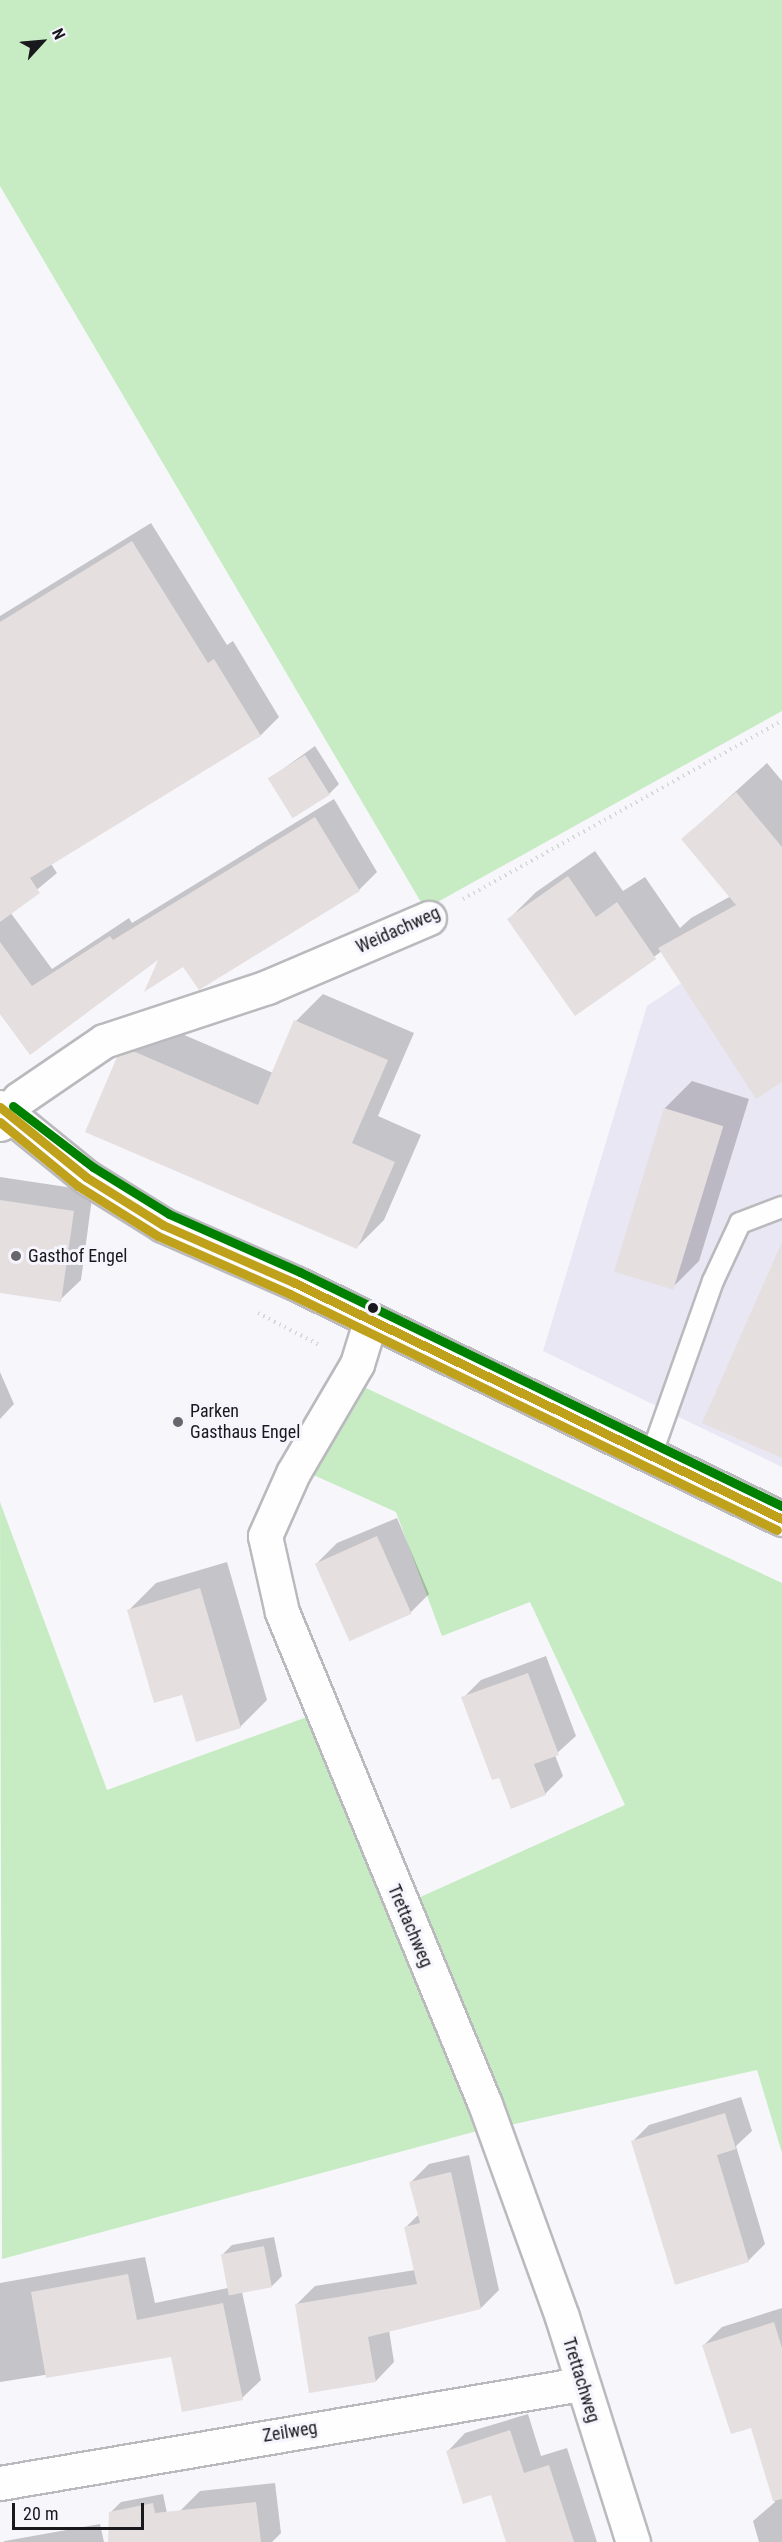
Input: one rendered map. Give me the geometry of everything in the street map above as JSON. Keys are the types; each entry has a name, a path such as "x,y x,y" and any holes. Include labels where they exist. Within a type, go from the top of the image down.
{"street":[{"name":"Weidachweg","path":"2,1116 19,1099 104,1041 267,987 429,918"},
{"path":"2,1116 86,1177 164,1225 295,1283 370,1322 782,1519"},
{"name":"Trettachweg","path":"370,1322 357,1364 293,1473 265,1536 282,1612 485,2104 562,2317 581,2384 633,2542"},
{"name":"Zeilweg","path":"0,2483 581,2384"}],"lane":[{"path":"651,1456 713,1281 740,1223 782,1208"}],"path":[{"name":"Weidachweg","path":"429,918 782,721"}],"shaded area":[{"path":"782,916 782,1467 543,1351 647,1006"}],"green space":[{"path":"0,0 782,0 782,711 425,909 0,186"},
{"path":"351,1381 782,1583 782,2153 757,2070 510,2125 418,1898 625,1805 530,1602 442,1636 396,1512 309,1473"},
{"path":"0,1502 107,1790 307,1717 481,2130 2,2259"}],"building":[{"path":"132,541 208,663 214,659 261,736 30,878 40,893 0,922 0,622"},
{"path":"305,755 330,795 293,818 268,778"},
{"path":"736,792 782,847 782,1082 756,1099 658,948 736,905 681,839"},
{"path":"315,817 360,891 199,990 183,967 144,992 158,960 30,1055 0,1014 0,942 32,986 110,936 113,940"},
{"path":"568,876 596,917 617,902 656,959 575,1016 507,919"},
{"path":"294,1020 388,1060 352,1143 395,1162 357,1249 85,1132 117,1057 133,1051 258,1105"},
{"path":"664,1108 723,1126 673,1290 614,1272"},
{"path":"0,1200 74,1211 61,1302 0,1293"},
{"path":"782,1242 782,1458 702,1423"},
{"path":"377,1536 412,1614 349,1641 315,1564"},
{"path":"200,1588 241,1728 196,1742 182,1695 154,1703 127,1610"},
{"path":"528,1673 559,1755 534,1764 546,1795 511,1809 499,1778 492,1780 461,1697"},
{"path":"725,2113 736,2149 717,2155 749,2262 675,2285 631,2141"},
{"path":"451,2172 481,2309 368,2337 376,2382 309,2393 295,2304 417,2284 404,2227 420,2223 409,2182"},
{"path":"264,2246 272,2287 229,2296 221,2254"},
{"path":"128,2274 137,2320 223,2303 243,2400 182,2412 171,2357 46,2378 31,2292"},
{"path":"774,2322 782,2348 782,2499 773,2501 751,2428 731,2434 702,2345"},
{"path":"510,2430 524,2473 549,2465 574,2542 506,2542 491,2495 463,2504 446,2451"},
{"path":"256,2502 261,2542 108,2542 109,2512 153,2503 155,2513"}],"transit line":[{"path":"13,1106 93,1167 169,1214 300,1272 782,1506"},
{"path":"0,1107 86,1177 163,1225 295,1283 782,1519"},
{"path":"0,1122 78,1186 158,1236 290,1294 777,1530"}],"place":[{"name":"Gasthof Engel","path":"16,1256"},
{"name":"Parken Gasthaus Engel","path":"178,1422"}]}
